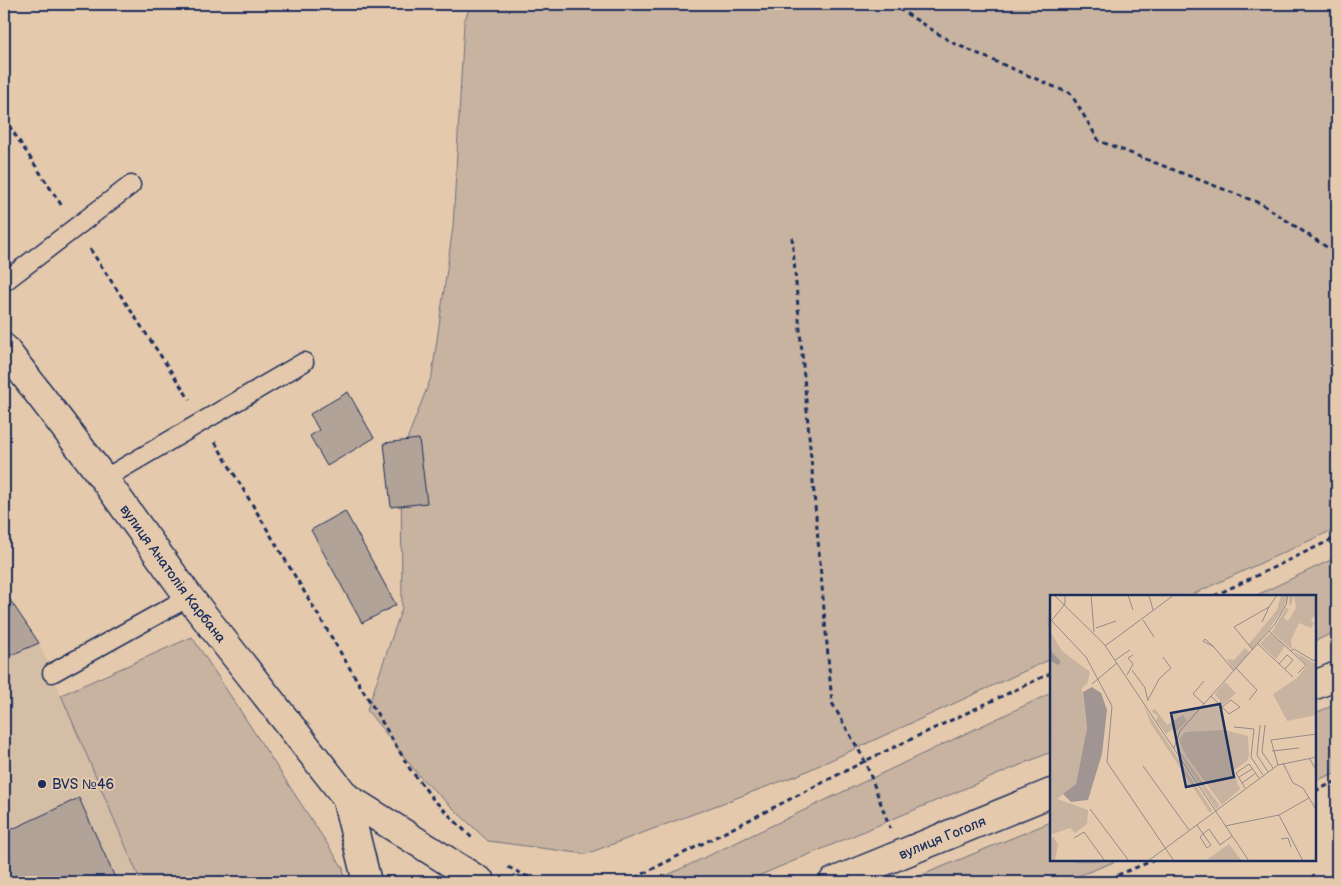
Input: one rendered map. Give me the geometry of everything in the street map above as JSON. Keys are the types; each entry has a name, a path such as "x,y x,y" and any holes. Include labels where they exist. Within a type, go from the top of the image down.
{"street":[{"name":"вулиця Анатолія Карбана","path":"4,348 104,479 189,597 346,797"},
{"path":"1316,685 1337,676"},
{"name":"вулиця Гоголя","path":"833,882 1050,793"},
{"path":"346,797 367,882"},
{"path":"346,797 481,882"}],"lane":[{"path":"4,282 131,185"},
{"path":"104,479 304,362"},
{"path":"52,674 189,597"}],"path":[{"path":"891,4 953,43 1072,94 1099,141 1262,204 1334,252 1337,252"},
{"path":"4,118 203,421 410,769 433,800 477,843"},
{"path":"792,237 832,702 865,761 900,855"},
{"path":"1216,595 1337,537"},
{"path":"627,882 865,761 1050,673"},
{"path":"1316,791 1337,781"},
{"path":"1101,882 1152,861"},
{"path":"505,865 526,876 544,882"}],"shaded area":[{"path":"471,4 1337,4 1337,528 1191,595 1050,595 1050,659 798,775 586,854 488,841 421,778 367,710 402,608 401,455 432,375 453,227 464,22"},
{"path":"1337,557 1337,631 1316,641 1316,595 1257,595"},
{"path":"192,637 343,868 345,882 141,882 61,695"},
{"path":"39,643 141,882 4,882 4,658"},
{"path":"1050,693 1050,752 744,882 653,882"},
{"path":"1337,704 1337,772 1316,781 1316,713"},
{"path":"1050,822 1050,861 1116,861 1063,882 905,882"}],"building":[{"path":"348,392 374,438 327,466 310,436 319,430 310,414"},
{"path":"419,439 427,503 391,507 384,443"},
{"path":"345,511 396,605 362,623 311,530"},
{"path":"4,591 39,643 4,658"},
{"path":"79,798 117,882 4,882 4,833"}],"place":[{"name":"BVS №46","path":"42,784"}]}
